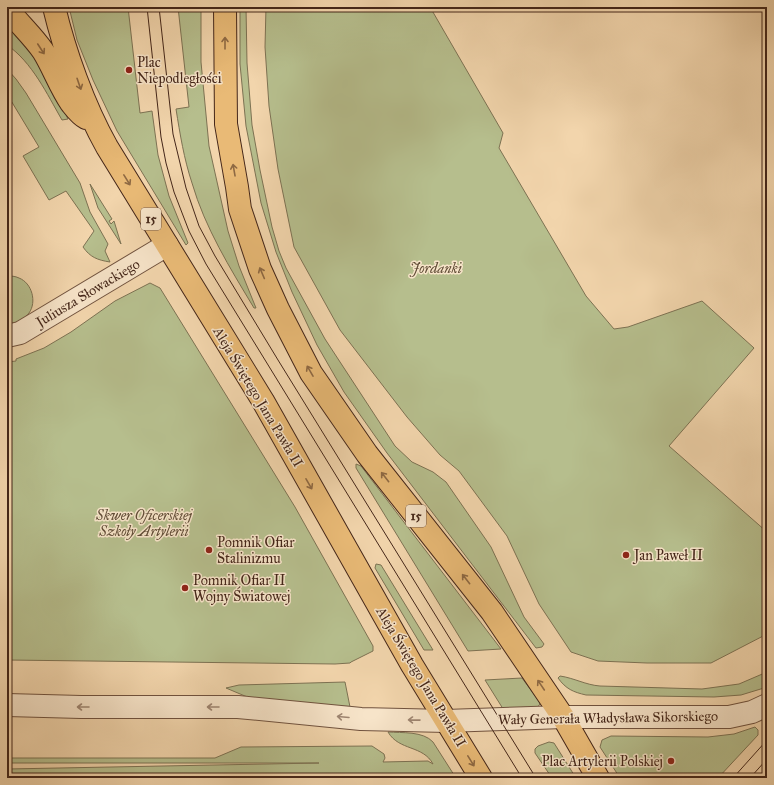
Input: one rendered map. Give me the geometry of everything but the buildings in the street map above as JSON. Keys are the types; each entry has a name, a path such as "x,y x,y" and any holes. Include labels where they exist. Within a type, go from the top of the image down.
{"main road":[{"name":"Aleja Świętego Jana Pawła II","path":"54,7 71,61 93,122 167,246 263,401 412,665 481,778"},
{"name":"15","path":"225,7 226,124 240,209 260,269 278,309 311,373 367,454 492,612 563,717 598,778"},
{"path":"7,8 40,47 75,108 83,117 93,122"}],"street":[{"name":"Juliusza Słowackiego","path":"7,336 20,333 167,246"},
{"name":"Wały Generała Władysława Sikorskiego","path":"7,706 238,707 361,719 446,721 563,717 729,717 752,712 767,705"}],"green space":[{"path":"69,7 128,7 140,113 152,111 158,155 169,196 188,243 186,245 117,131 93,80 77,40"},
{"path":"178,7 201,7 201,62 209,146 228,231 239,266 256,308 254,308 236,278 211,232 197,200 189,174 176,109 189,107"},
{"path":"240,7 246,7 247,63 252,125 272,227 286,268 325,339 395,446 412,462 433,472 446,482 491,547 524,617 544,644 542,647 536,648 387,453 344,392 317,345 292,292 276,252 261,203 246,126 240,64"},
{"name":"Jordanki","path":"266,7 430,7 503,133 499,148 586,296 614,329 628,327 702,301 754,348 669,446 767,532 767,634 711,663 598,661 571,652 539,604 507,536 459,471 440,455 407,417 340,330 294,247 278,169 269,106 265,47"},
{"path":"7,23 14,29 49,79 68,119 62,120 45,89 31,69 16,52 7,45"},
{"path":"7,69 26,93 80,183 90,212 108,244 105,251 110,262 94,258 83,247 94,231 66,191 49,200 23,156 39,147 7,94"},
{"path":"90,184 112,219 109,221 111,224 114,221 121,244 98,208"},
{"path":"7,276 16,277 23,280 27,284 32,293 33,304 25,318 7,325"},
{"name":"Skwer Oficerskiej Szkoły Artylerii","path":"150,283 160,288 295,507 373,646 373,651 350,663 335,664 7,660 7,362 16,361 16,359 44,348 71,332 115,301"},
{"path":"356,464 361,466 501,649 468,651 356,468"},
{"path":"376,564 381,565 433,650 424,650 375,568"},
{"path":"767,672 767,686 764,688 741,695 714,697 586,695 570,690 558,678 560,676 600,686 702,689 739,684"},
{"path":"522,678 540,704 536,709 505,712 485,680"},
{"path":"345,682 350,707 252,699 226,688 239,685"},
{"name":"Plac Artylerii Polskiej","path":"755,727 758,730 758,735 718,778 620,778 600,747 602,740 611,736 708,737 734,734"},
{"path":"388,732 412,733 429,738 456,778 7,778 7,769 319,763 7,763 7,758 215,758 241,747 372,746 384,754 385,758 383,762 428,761 433,764 429,758 398,742"},
{"path":"549,742 554,743 576,778 552,778 535,753 535,749 538,746"}],"tram line":[{"path":"147,7 161,137 174,192 189,231 206,264 522,778"},
{"path":"159,7 173,134 186,188 199,226 215,256 278,360 536,778"},
{"path":"733,778 767,740"},
{"path":"750,778 767,759"}],"place":[{"name":"Plac Niepodległości","path":"129,70"},
{"name":"Pomnik Ofiar Stalinizmu","path":"209,550"},
{"name":"Jan Paweł II","path":"626,555"},
{"name":"Pomnik Ofiar II Wojny Światowej","path":"185,588"},
{"name":"Plac Artylerii Polskiej","path":"671,761"}]}
